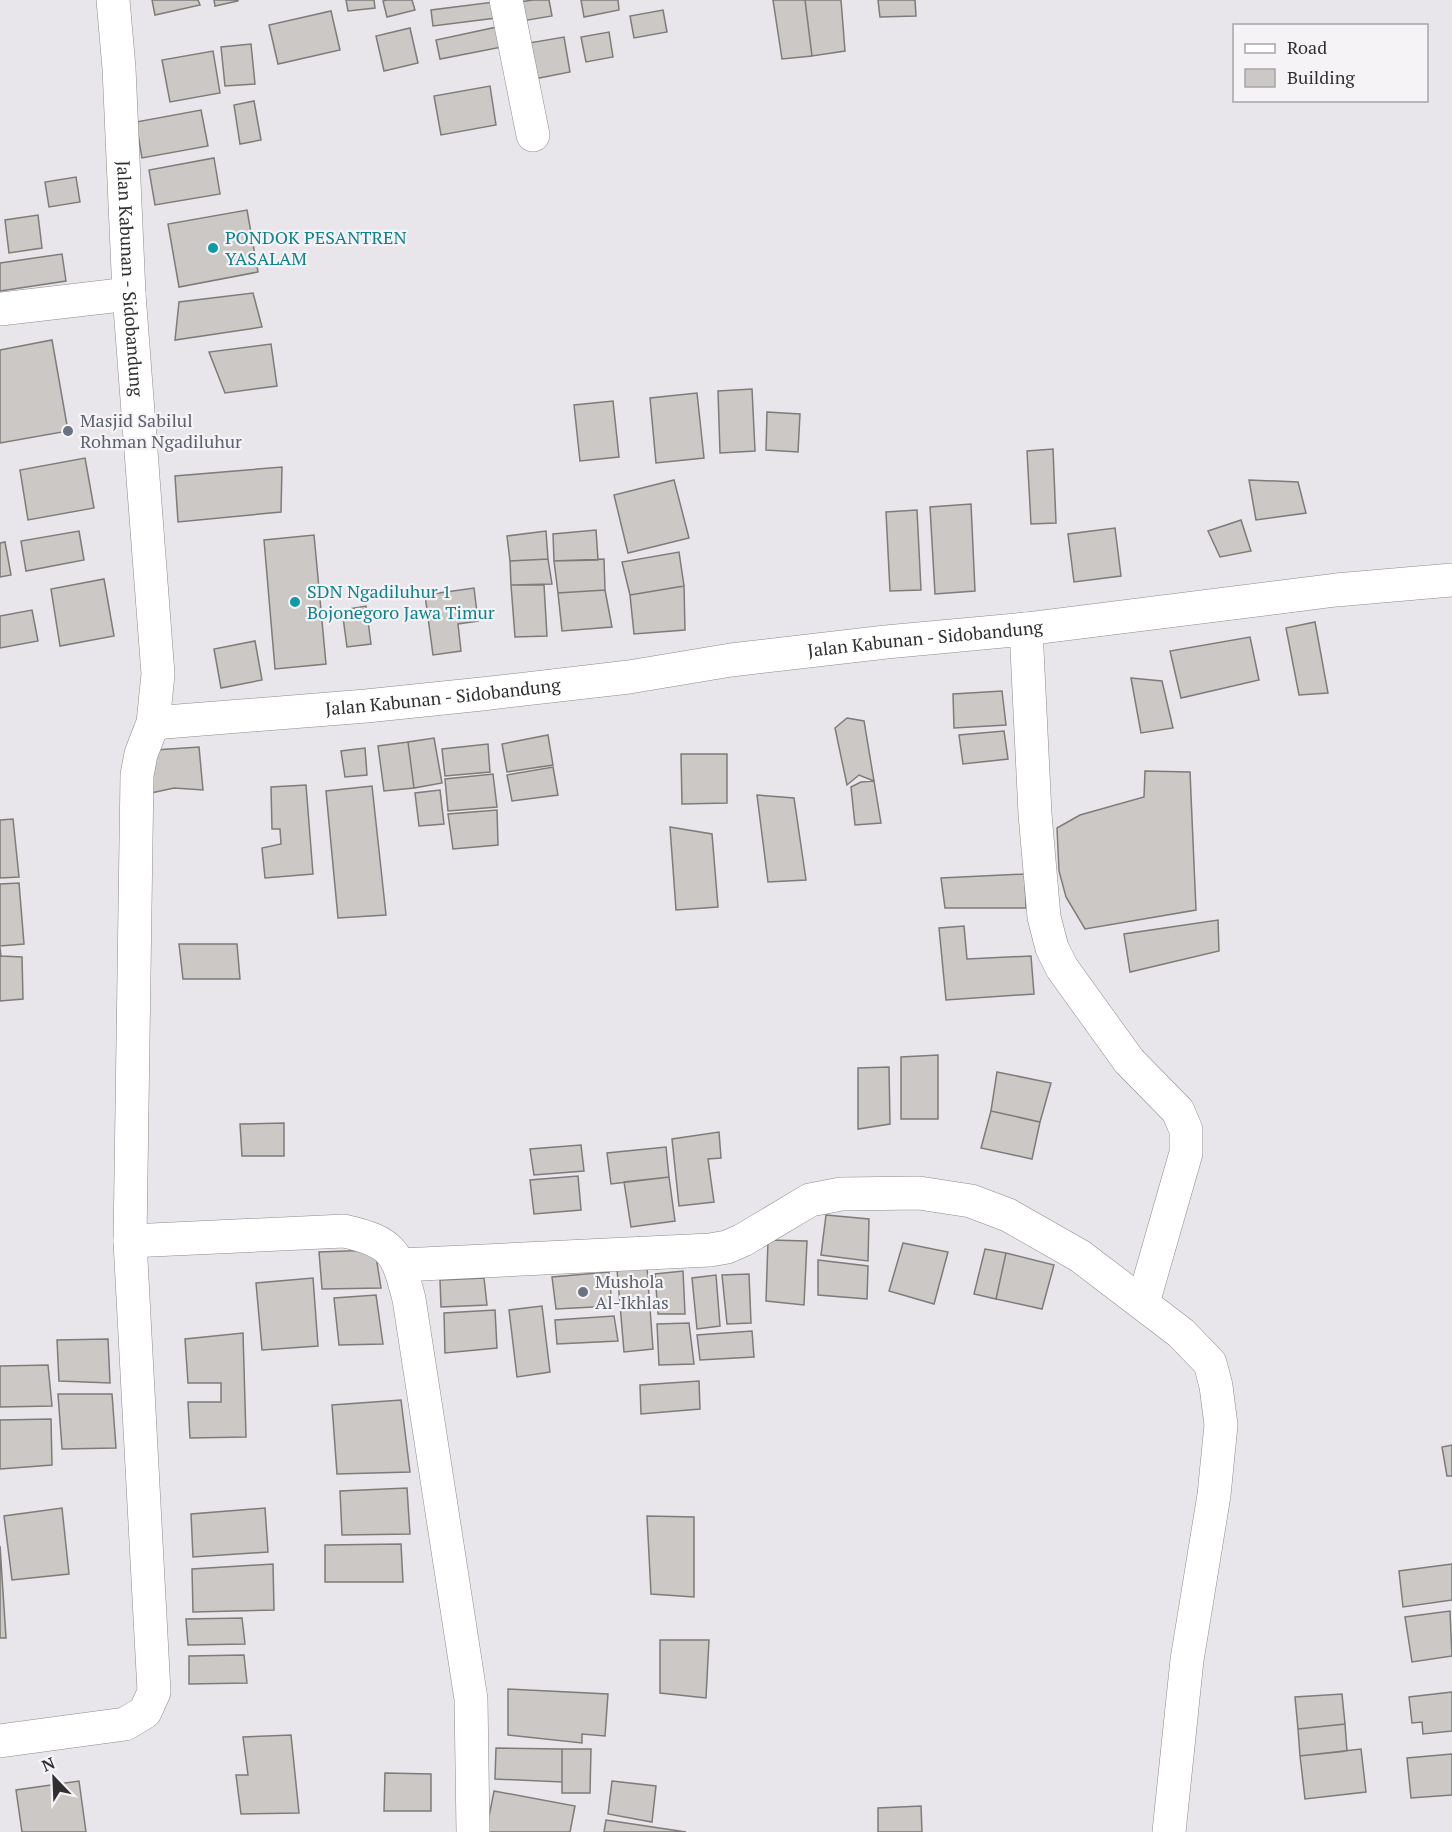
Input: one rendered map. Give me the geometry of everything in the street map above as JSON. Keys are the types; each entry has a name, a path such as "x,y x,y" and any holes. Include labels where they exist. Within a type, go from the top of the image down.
{"street":[{"name":"Jalan Kabunan - Sidobandung","path":"113,0 119,68 129,294 158,674 153,723 471,695 629,677 731,660 1026,629 1336,590 1452,580"},
{"path":"506,0 533,135"},
{"path":"0,309 129,294"},
{"path":"1026,629 1035,814 1044,917 1052,948 1062,968 1129,1061 1178,1111 1186,1130 1186,1153 1143,1302"},
{"path":"0,1741 125,1724 145,1712 154,1692 130,1241 137,775 141,754 153,723"},
{"path":"401,1265 710,1250 727,1247 743,1240 810,1200 841,1194 919,1193 971,1201 1008,1215 1080,1256 1143,1302 1181,1333 1210,1363 1216,1386 1221,1425 1214,1495 1187,1660 1169,1832"},
{"path":"130,1241 344,1231 371,1237 389,1249 401,1265 409,1299 471,1699 473,1832"}],"building":[{"path":"152,0 198,0 200,5 155,15"},
{"path":"214,0 238,0 238,1 215,6"},
{"path":"346,0 374,0 375,8 348,11"},
{"path":"412,0 415,10 387,17 383,1"},
{"path":"549,0 552,16 522,21 519,2"},
{"path":"581,0 618,0 619,10 584,17"},
{"path":"773,0 805,0 812,56 782,59"},
{"path":"805,0 841,0 845,51 812,56"},
{"path":"878,0 915,0 916,16 880,17"},
{"path":"494,2 496,18 433,26 431,10"},
{"path":"663,10 667,32 634,38 630,16"},
{"path":"331,11 340,50 278,64 269,25"},
{"path":"497,27 502,47 440,59 436,40"},
{"path":"410,28 418,63 384,71 376,36"},
{"path":"609,32 613,57 586,62 581,37"},
{"path":"564,37 570,72 529,80 523,44"},
{"path":"251,44 255,84 225,86 221,47"},
{"path":"213,51 220,93 170,102 162,60"},
{"path":"490,86 496,125 441,135 434,96"},
{"path":"254,101 261,140 240,144 234,105"},
{"path":"201,110 208,146 142,158 136,122"},
{"path":"214,158 220,194 155,205 149,170"},
{"path":"76,177 80,202 49,207 45,182"},
{"name":"PONDOK PESANTREN YASALAM","path":"247,210 258,272 179,287 168,224"},
{"path":"38,215 42,248 9,253 5,220"},
{"path":"62,254 66,281 0,291 0,263"},
{"path":"253,293 262,327 175,340 179,302"},
{"path":"52,340 68,431 0,443 0,350"},
{"path":"271,344 277,386 225,393 209,352"},
{"path":"752,389 755,451 720,453 718,391"},
{"path":"697,393 704,458 656,463 650,398"},
{"path":"613,401 619,457 580,461 574,405"},
{"path":"767,412 800,414 798,452 766,450"},
{"path":"1053,449 1056,523 1031,524 1027,451"},
{"path":"85,458 94,508 28,520 20,470"},
{"path":"282,467 281,512 178,522 175,476"},
{"path":"674,480 689,538 628,553 614,495"},
{"path":"1249,480 1298,482 1306,513 1256,520"},
{"path":"971,504 975,591 935,594 930,507"},
{"path":"917,510 921,590 890,591 886,512"},
{"path":"1241,520 1251,551 1220,557 1208,531"},
{"path":"1115,528 1121,576 1074,582 1068,534"},
{"path":"596,530 598,560 554,561 553,534"},
{"path":"79,531 84,560 26,571 21,541"},
{"path":"546,531 548,559 510,561 507,536"},
{"name":"SDN Ngadiluhur 1 Bojonegoro Jawa Timur","path":"314,535 326,664 275,669 264,540"},
{"path":"5,542 11,575 0,577 0,543"},
{"path":"679,552 684,586 630,595 622,562"},
{"path":"548,559 552,584 511,585 510,561"},
{"path":"604,559 605,590 558,593 554,561"},
{"path":"104,579 114,636 60,646 51,589"},
{"path":"511,585 544,585 547,636 515,637"},
{"path":"684,586 685,630 634,634 630,595"},
{"path":"474,588 478,621 458,624 461,651 433,655 425,595"},
{"path":"605,590 612,627 562,631 558,593"},
{"path":"366,606 371,644 347,647 342,610"},
{"path":"32,610 38,641 0,648 0,616"},
{"path":"1315,622 1328,693 1299,695 1286,628"},
{"path":"1250,637 1259,680 1181,698 1170,651"},
{"path":"255,641 262,680 221,688 214,649"},
{"path":"1131,678 1162,681 1173,728 1141,733"},
{"path":"1002,691 1006,725 954,728 953,694"},
{"path":"847,718 864,721 874,781 859,775 847,785 835,728"},
{"path":"1004,731 1008,759 963,764 959,735"},
{"path":"548,735 553,765 507,772 502,744"},
{"path":"434,738 442,783 414,788 408,742"},
{"path":"408,742 414,788 384,791 378,746"},
{"path":"488,744 490,772 445,776 442,749"},
{"path":"199,747 203,790 174,788 151,793 155,750"},
{"path":"365,748 367,775 345,777 341,751"},
{"path":"681,754 727,754 727,803 682,804"},
{"path":"553,767 558,795 512,801 507,775"},
{"path":"1145,771 1190,772 1196,910 1085,929 1066,897 1059,871 1057,828 1080,815 1144,797"},
{"path":"493,774 497,807 448,811 445,779"},
{"path":"874,781 881,823 855,825 851,787 861,782"},
{"path":"306,785 313,874 265,878 262,848 281,844 280,829 272,829 271,787"},
{"path":"372,786 386,915 338,918 326,791"},
{"path":"440,790 444,824 419,826 415,793"},
{"path":"757,795 794,798 806,880 768,882"},
{"path":"497,810 498,845 453,849 448,814"},
{"path":"13,819 19,877 0,878 0,820"},
{"path":"670,827 712,834 718,907 676,910"},
{"path":"1025,874 1026,908 945,908 941,878"},
{"path":"19,883 24,944 0,946 0,884"},
{"path":"1218,920 1219,951 1130,972 1124,934"},
{"path":"964,926 967,959 1031,956 1034,994 946,1000 939,928"},
{"path":"179,944 237,944 240,979 183,979"},
{"path":"0,947 1,956 22,957 23,999 0,1001"},
{"path":"938,1055 938,1119 901,1119 901,1057"},
{"path":"889,1067 890,1124 858,1129 858,1068"},
{"path":"997,1072 1051,1083 1040,1122 991,1111"},
{"path":"991,1111 1040,1122 1032,1159 981,1148"},
{"path":"284,1123 284,1156 242,1156 240,1124"},
{"path":"719,1132 721,1158 708,1159 714,1202 679,1206 672,1139"},
{"path":"581,1145 584,1171 534,1175 530,1149"},
{"path":"666,1147 669,1177 611,1184 607,1153"},
{"path":"578,1176 581,1210 534,1214 530,1180"},
{"path":"669,1177 675,1221 631,1227 624,1182"},
{"path":"826,1215 869,1219 868,1261 821,1255"},
{"path":"768,1240 807,1241 804,1305 766,1301"},
{"path":"903,1243 948,1252 934,1304 889,1291"},
{"path":"985,1249 1006,1253 996,1299 974,1294"},
{"path":"375,1250 381,1288 322,1289 319,1252"},
{"path":"1006,1253 1054,1265 1042,1309 996,1299"},
{"path":"818,1260 868,1266 867,1299 818,1295"},
{"path":"647,1267 653,1349 624,1352 617,1269"},
{"path":"683,1271 685,1314 658,1314 655,1274"},
{"name":"Mushola Al-Ikhlas","path":"609,1272 612,1306 556,1309 552,1277"},
{"path":"749,1274 751,1323 727,1324 722,1275"},
{"path":"716,1275 720,1326 697,1329 692,1278"},
{"path":"313,1278 318,1346 262,1350 256,1283"},
{"path":"484,1278 487,1305 441,1307 440,1280"},
{"path":"376,1295 383,1344 339,1345 334,1298"},
{"path":"542,1306 550,1372 517,1377 509,1310"},
{"path":"495,1310 497,1348 445,1353 444,1313"},
{"path":"614,1316 618,1341 557,1344 555,1320"},
{"path":"689,1323 694,1364 659,1365 657,1324"},
{"path":"752,1331 754,1357 700,1360 697,1335"},
{"path":"243,1333 246,1437 190,1438 188,1402 221,1402 221,1383 188,1383 185,1339"},
{"path":"108,1339 110,1383 59,1381 57,1340"},
{"path":"48,1365 52,1406 0,1407 0,1366"},
{"path":"699,1381 700,1409 641,1414 640,1385"},
{"path":"58,1394 112,1394 116,1448 62,1449"},
{"path":"401,1400 410,1472 337,1474 332,1405"},
{"path":"51,1419 52,1465 0,1469 0,1420"},
{"path":"1452,1445 1452,1476 1447,1476 1442,1447"},
{"path":"407,1488 410,1534 342,1535 340,1491"},
{"path":"62,1508 69,1574 12,1580 4,1516"},
{"path":"265,1508 268,1552 193,1557 191,1514"},
{"path":"647,1516 694,1517 694,1597 651,1594"},
{"path":"401,1544 403,1582 325,1582 325,1545"},
{"path":"0,1546 6,1638 0,1638"},
{"path":"273,1564 274,1610 193,1612 192,1569"},
{"path":"1452,1564 1452,1600 1403,1607 1399,1571"},
{"path":"1450,1611 1452,1656 1412,1662 1405,1617"},
{"path":"242,1618 245,1644 188,1645 186,1619"},
{"path":"660,1640 709,1640 706,1698 660,1693"},
{"path":"244,1655 247,1683 189,1684 189,1656"},
{"path":"508,1689 608,1694 605,1736 582,1734 582,1743 508,1735"},
{"path":"1452,1692 1452,1731 1423,1734 1422,1722 1412,1723 1409,1697"},
{"path":"1342,1694 1345,1724 1298,1729 1295,1697"},
{"path":"1345,1724 1347,1751 1300,1756 1298,1729"},
{"path":"291,1735 299,1813 241,1814 236,1775 248,1775 243,1737"},
{"path":"496,1748 562,1749 562,1782 495,1779"},
{"path":"562,1749 591,1749 590,1793 562,1793"},
{"path":"1361,1749 1366,1792 1305,1799 1300,1756"},
{"path":"1452,1754 1452,1795 1411,1798 1407,1758"},
{"path":"385,1773 431,1774 431,1811 384,1811"},
{"path":"79,1781 86,1832 22,1832 16,1790"},
{"path":"612,1781 656,1786 652,1822 608,1814"},
{"path":"494,1791 575,1806 570,1832 486,1832"},
{"path":"921,1806 922,1832 878,1832 878,1808"},
{"path":"606,1820 686,1832 604,1832"}],"place":[{"name":"PONDOK PESANTREN YASALAM","path":"213,248"},
{"name":"Masjid Sabilul Rohman Ngadiluhur","path":"68,431"},
{"name":"SDN Ngadiluhur 1 Bojonegoro Jawa Timur","path":"295,602"},
{"name":"Mushola Al-Ikhlas","path":"583,1292"}]}
